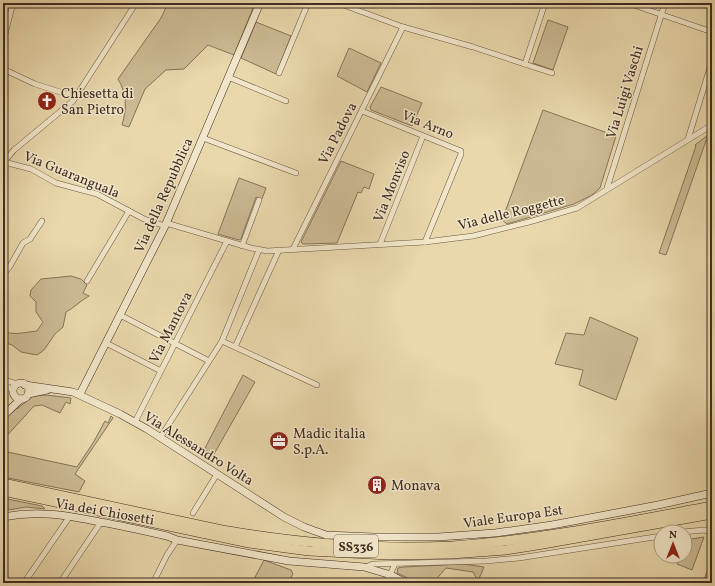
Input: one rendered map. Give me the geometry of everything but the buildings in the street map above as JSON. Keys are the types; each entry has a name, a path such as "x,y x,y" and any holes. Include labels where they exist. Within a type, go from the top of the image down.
{"highway":[{"name":"SS336","path":"3,483 251,535 311,543 389,547 450,546 505,541 578,530 712,506"},
{"name":"SS336","path":"3,491 221,538 280,548 339,553 420,555 506,550 712,514"},
{"path":"648,526 712,521"}],"street":[{"path":"3,42 13,3"},
{"path":"4,162 14,150 73,101 136,3"},
{"name":"Via della Repubblica","path":"80,394 166,225 260,3"},
{"path":"279,73 308,3"},
{"path":"338,3 403,27 473,47 552,73"},
{"path":"525,64 545,3"},
{"path":"628,3 712,32"},
{"name":"Via Luigi Vaschi","path":"607,188 664,3"},
{"name":"Via Padova","path":"292,249 403,27"},
{"path":"688,139 712,61"},
{"path":"3,69 35,84 76,97"},
{"path":"228,77 286,101"},
{"name":"Via Arno","path":"362,110 458,149 461,152 425,242"},
{"name":"Via delle Roggette","path":"166,225 259,250 425,242 473,236 549,217 577,208 607,188 636,173 712,125"},
{"name":"Via Monviso","path":"380,244 423,136"},
{"path":"203,138 296,173"},
{"name":"Via Guaranguala","path":"4,162 31,169 56,183 97,194 144,219 166,225"},
{"path":"242,246 259,200"},
{"name":"Via Guaranguala","path":"87,281 129,211"},
{"path":"3,275 10,266 23,242 30,239 42,221"},
{"name":"Via Mantova","path":"135,422 227,241"},
{"path":"160,438 222,341 259,250"},
{"path":"235,347 278,250"},
{"path":"120,315 209,361"},
{"path":"222,341 317,385"},
{"path":"106,343 161,371"},
{"name":"Via Alessandro Volta","path":"3,380 18,391 28,389 28,394 55,389"},
{"name":"Via Alessandro Volta","path":"3,384 18,391 55,389 80,394 135,422 293,522 326,535"},
{"path":"3,416 10,409 18,391"},
{"path":"193,514 216,474"},
{"name":"Viale Europa Est","path":"326,535 411,538 482,534 573,521 712,493"},
{"name":"Via dei Chiosetti","path":"3,517 42,513 70,516 167,536 177,540 289,561 364,567"},
{"path":"24,583 70,516"},
{"path":"60,583 101,522"},
{"path":"693,531 704,530 712,532"},
{"path":"364,567 373,564 486,561 519,558 653,537"},
{"path":"153,583 167,555 177,540"},
{"path":"386,583 395,564"},
{"path":"364,567 391,575 406,583"}],"shaded area":[{"path":"168,3 255,3 234,55 208,45 184,69 166,70 145,89 129,127 122,125 125,113 125,96 118,79 161,18"},
{"path":"548,20 568,27 553,70 533,63"},
{"path":"256,22 291,36 276,74 241,58"},
{"path":"349,48 381,63 367,92 337,76"},
{"path":"381,87 422,103 412,126 371,110 370,107"},
{"path":"543,110 616,136 600,188 592,195 574,204 507,224 502,220"},
{"path":"708,135 666,255 659,253 696,146 695,145"},
{"path":"341,161 374,174 369,189 364,187 361,193 358,192 337,243 303,244 301,242"},
{"path":"239,178 266,188 262,199 256,197 241,239 239,240 218,234"},
{"path":"71,276 81,279 87,285 83,293 89,296 66,312 63,327 55,334 44,350 37,355 21,352 12,345 3,342 3,331 24,333 37,331 43,322 36,312 36,302 30,296 31,290 41,279"},
{"path":"590,317 638,338 616,400 579,385 583,370 555,364 566,333 584,335"},
{"path":"243,375 255,382 213,456 204,450"},
{"path":"46,395 71,398 70,404 66,402 60,413 42,405 34,406 3,440 3,421 15,408 17,409 33,396"},
{"path":"111,416 113,418 75,474 85,481 79,492 3,477 3,451 77,467 105,421 108,423"},
{"path":"3,498 42,506 45,509 26,507 3,511"},
{"path":"704,537 692,570 677,564 693,564 693,539"},
{"path":"712,559 712,583 694,583 695,580 703,582"},
{"path":"264,560 291,570 293,574 288,583 252,583"},
{"path":"464,564 484,567 478,581 473,572 446,568 433,583 419,583 397,573 398,568 403,567"}],"place":[{"name":"Chiesetta di San Pietro","path":"47,101"},
{"name":"Madic italia S.p.A.","path":"279,441"},
{"name":"Monava","path":"377,485"}]}
